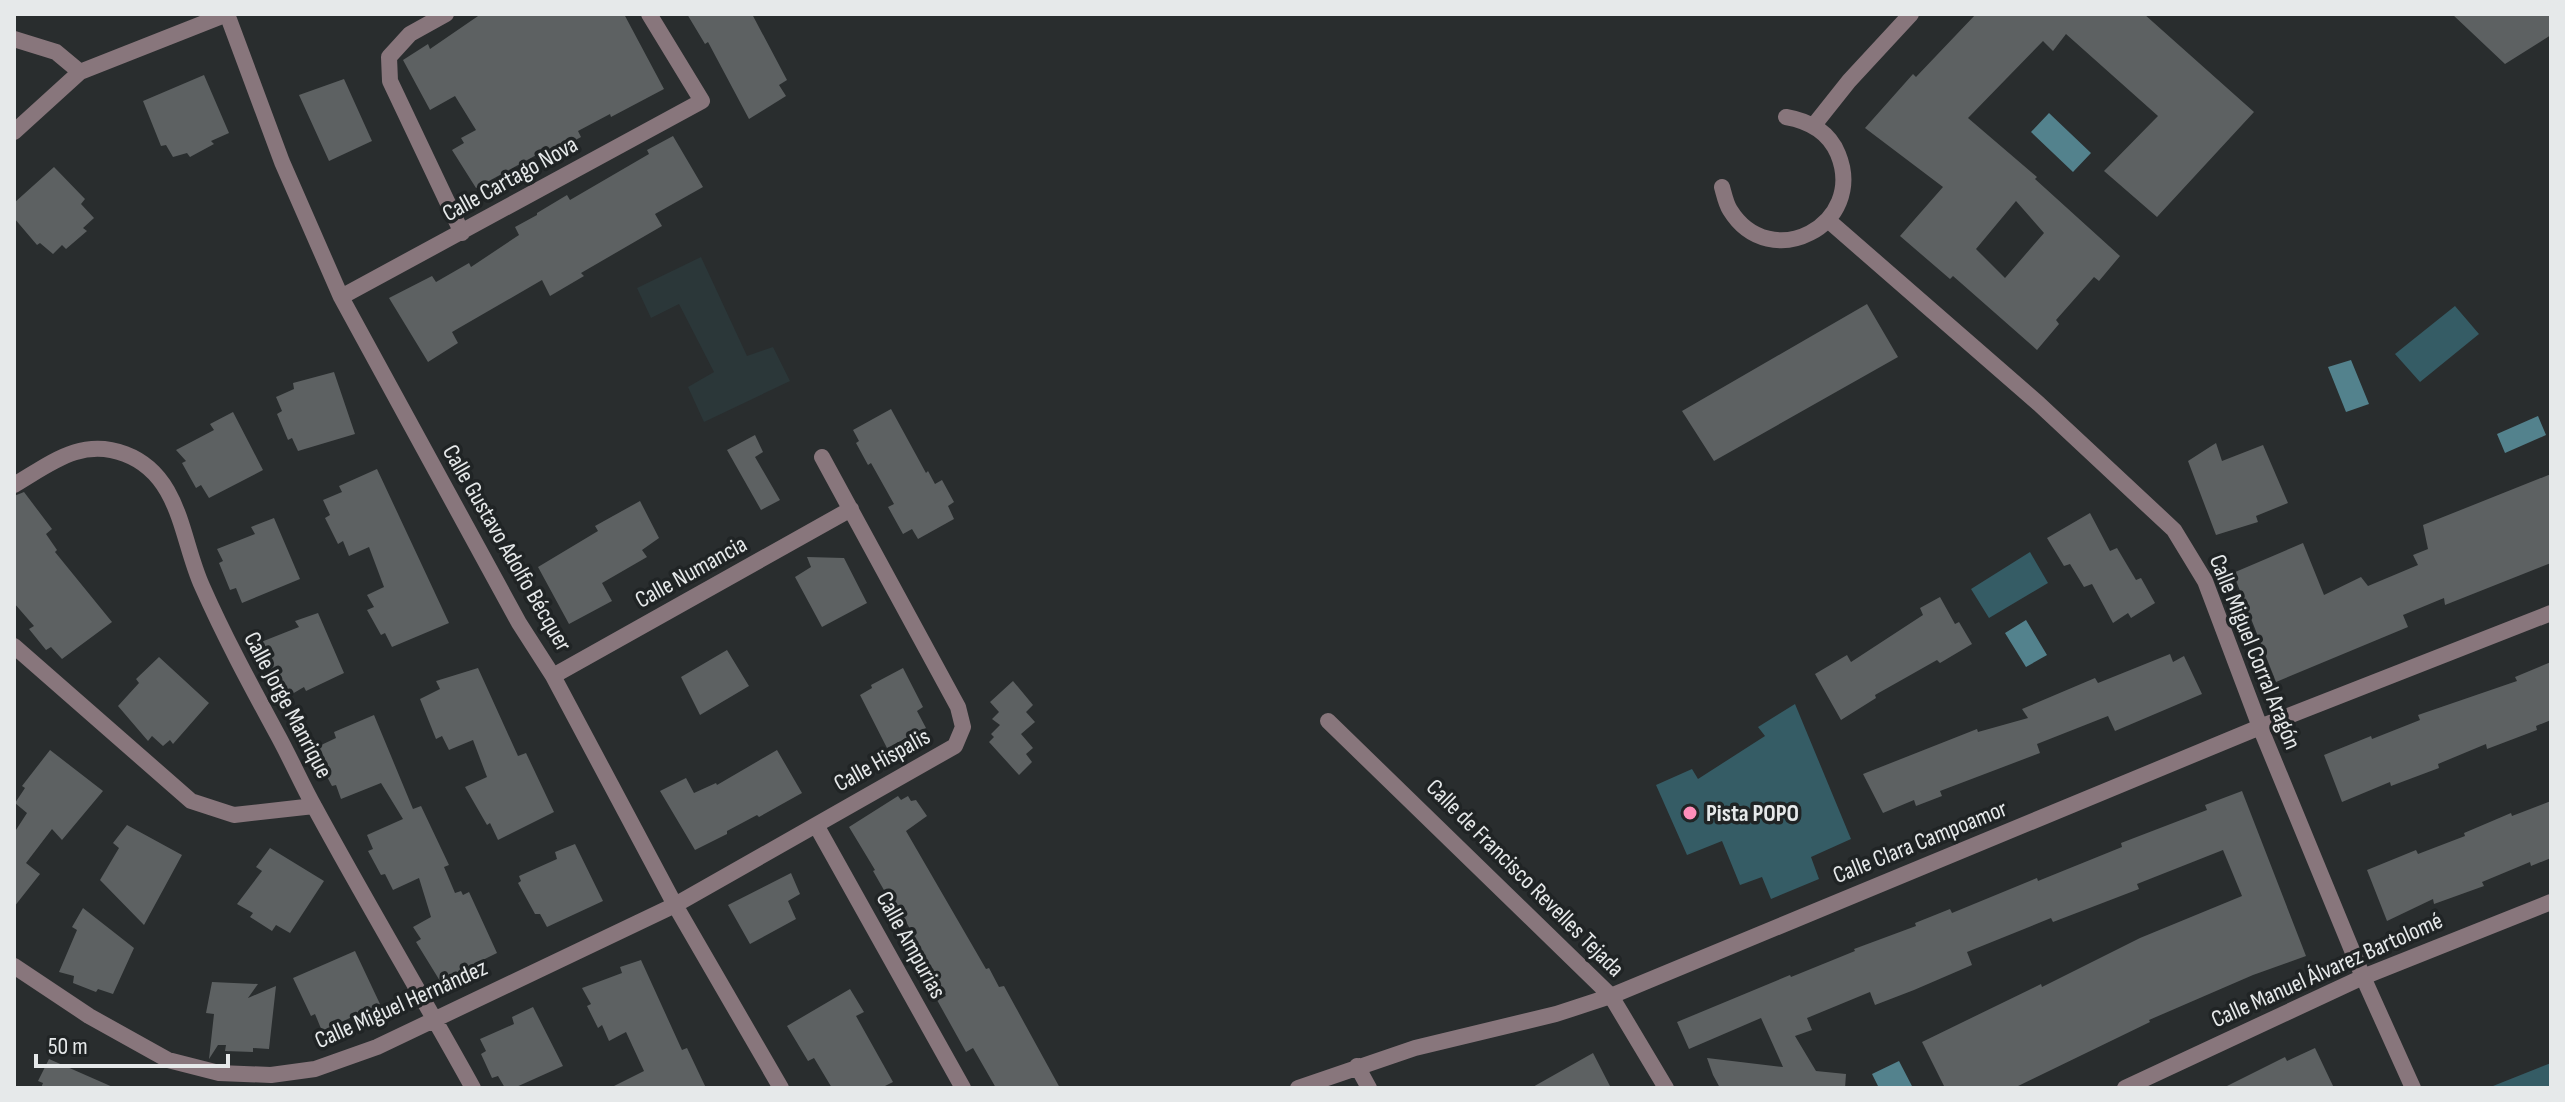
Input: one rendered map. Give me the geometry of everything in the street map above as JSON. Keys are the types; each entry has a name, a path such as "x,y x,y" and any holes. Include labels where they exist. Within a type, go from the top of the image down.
{"street":[{"path":"14,132 80,72 227,14"},
{"name":"Calle Gustavo Adolfo Bécquer","path":"227,14 282,162 341,297 519,623 553,676 675,905 781,1088"},
{"path":"446,14 410,34 389,57 390,81 462,233"},
{"name":"Calle Cartago Nova","path":"341,297 702,101 649,14"},
{"path":"1814,125 1849,81 1911,14"},
{"path":"14,39 56,52 80,72"},
{"path":"1722,187 1729,209 1744,227 1764,238 1788,241 1810,235 1829,221 1842,197 1845,170 1834,144 1814,125 1786,117"},
{"name":"Calle Miguel Corral Aragón","path":"1829,221 2039,404 2174,530 2205,581 2260,727 2363,977 2413,1088"},
{"name":"Calle Jorge Manrique","path":"14,485 70,451 101,450 126,454 148,469 167,489 177,509 200,582 236,660 314,806 473,1088"},
{"name":"Calle Hispalis","path":"675,905 955,746 963,727 958,707 822,457"},
{"name":"Calle Numancia","path":"553,676 851,509"},
{"name":"Calle Clara Campoamor","path":"1298,1088 1415,1048 1556,1014 1611,996 2260,727 2551,613"},
{"path":"14,646 191,801 234,815 314,806"},
{"name":"Calle de Francisco Revelles Tejada","path":"1328,721 1611,996 1666,1088"},
{"name":"Calle Ampurias","path":"816,825 963,1088"},
{"name":"Calle Manuel Álvarez Bartolomé","path":"2125,1088 2363,977 2551,902"},
{"name":"Calle Miguel Hernández","path":"14,966 89,1016 168,1060 219,1073 271,1075 315,1069 377,1047 434,1017 675,905"},
{"path":"1357,1066 1369,1088"}],"shaded area":[{"path":"2049,113 2091,153 2073,172 2031,132"},
{"path":"701,257 747,356 773,347 790,381 704,422 688,387 714,372 679,304 651,318 637,288"},
{"path":"2455,306 2479,334 2420,382 2395,354"},
{"path":"2351,360 2369,404 2346,412 2328,367"},
{"path":"2538,416 2546,435 2505,453 2497,434"},
{"path":"2030,552 2048,583 1989,618 1971,589"},
{"path":"2026,620 2047,655 2026,667 2005,633"},
{"path":"1795,704 1851,839 1811,857 1819,879 1771,899 1762,877 1740,885 1722,841 1687,855 1656,785 1692,769 1698,779 1765,736 1758,727"},
{"path":"1899,1061 1913,1088 1879,1088 1872,1074"},
{"path":"2551,1063 2551,1088 2488,1088"}],"building":[{"path":"481,14 624,14 664,89 578,131 581,137 543,158 540,153 476,188 452,150 464,143 461,138 476,130 455,96 430,110 403,60 428,44 430,49"},
{"path":"687,14 752,14 787,80 779,85 786,96 749,119 708,42 705,44"},
{"path":"1976,14 2144,14 2254,112 2157,217 2104,171 2158,116 2066,34 2053,51 2043,41 1968,118 2037,177 2035,179 2120,256 2099,281 2094,277 2056,320 2059,324 2037,350 1953,276 1950,279 1900,236 1943,187 1865,128 1913,74 1916,77","holes":["2016,201 2044,233 2005,278 1976,249"]},
{"path":"2452,14 2551,14 2551,35 2505,64"},
{"path":"204,75 229,133 211,141 214,144 190,157 187,153 173,157 166,145 161,146 143,101"},
{"path":"344,79 372,141 329,161 299,95"},
{"path":"673,136 703,187 655,214 662,226 581,273 584,276 550,296 542,280 452,332 458,343 428,362 389,298 432,276 436,282 469,263 471,267 519,235 515,227 567,195 570,200 649,154 647,150"},
{"path":"54,167 85,199 81,204 94,218 83,228 87,231 66,249 62,245 53,254 40,243 37,245 14,218 14,203"},
{"path":"1867,304 1898,357 1714,461 1682,411"},
{"path":"334,372 355,434 298,451 292,438 288,440 277,414 282,411 276,397 294,389 293,383"},
{"path":"891,409 926,473 928,471 935,484 942,480 954,502 948,506 954,519 918,539 912,529 903,534 888,507 894,504 871,463 868,465 853,430"},
{"path":"233,412 263,470 209,498 201,485 196,488 182,463 186,461 176,450 214,430 210,424"},
{"path":"755,435 763,452 755,457 780,500 761,510 727,450"},
{"path":"2216,443 2222,461 2263,445 2288,503 2256,516 2258,522 2216,535 2188,461"},
{"path":"377,469 449,623 392,647 367,610 374,607 367,595 384,587 369,547 349,556 343,541 338,544 325,518 330,515 323,500 342,492 339,486"},
{"path":"2551,474 2551,563 2445,605 2444,598 2403,615 2408,627 2276,682 2233,573 2303,543 2324,595 2361,577 2368,586 2418,565 2413,555 2428,549 2423,525"},
{"path":"24,492 52,529 46,534 57,550 55,552 112,622 62,659 51,647 46,650 29,629 34,626 14,603 14,496"},
{"path":"640,501 659,538 642,550 647,557 602,583 612,601 569,624 538,567 598,531 595,526"},
{"path":"2090,513 2110,551 2117,548 2136,580 2141,578 2155,603 2131,618 2128,613 2113,623 2092,584 2084,587 2070,564 2064,566 2047,538"},
{"path":"274,518 300,579 242,603 236,588 230,590 217,549 255,534 251,527"},
{"path":"807,557 844,558 867,603 822,627 795,577 811,567"},
{"path":"1940,597 1955,624 1959,622 1972,644 1875,695 1876,698 1841,720 1815,674 1847,655 1851,662 1923,615 1920,608"},
{"path":"318,613 344,673 306,691 304,687 287,697 280,681 275,683 256,644 299,627 295,621"},
{"path":"727,650 749,686 700,715 681,677"},
{"path":"2170,654 2173,662 2184,656 2202,694 2115,731 2108,716 2037,744 2040,753 1940,791 1942,796 1916,806 1914,800 1883,813 1863,774 1977,729 1978,732 2028,718 2022,709 2095,678 2098,683"},
{"path":"159,657 209,703 173,744 170,740 163,746 152,736 148,741 118,706 139,683 136,679"},
{"path":"2551,662 2551,720 2536,726 2537,730 2487,749 2486,744 2438,764 2439,768 2391,786 2390,782 2342,802 2324,755 2420,720 2418,715 2517,681 2515,677"},
{"path":"478,668 518,756 526,753 554,812 498,840 465,787 487,777 473,740 449,750 442,736 436,739 420,699 440,689 436,681"},
{"path":"903,668 923,707 917,711 926,728 887,748 860,695 872,688 871,685"},
{"path":"1013,681 1033,705 1026,712 1035,722 1021,734 1033,748 1026,754 1032,762 1019,775 989,742 994,737 991,734 1000,725 992,719 999,712 990,702"},
{"path":"374,715 413,809 421,806 449,865 444,867 455,893 461,891 463,895 469,892 497,953 440,981 416,942 421,939 413,927 431,917 419,878 393,890 368,851 373,849 367,835 403,819 381,783 341,799 336,785 332,786 319,762 324,760 319,746 336,738 334,732"},
{"path":"50,750 103,791 62,840 52,829 26,863 40,874 14,907 14,833 27,813 15,803 25,788 22,786"},
{"path":"777,750 802,793 695,850 660,791 686,778 694,793 717,785"},
{"path":"2242,791 2306,956 2253,975 2149,1020 2014,1088 1945,1088 1922,1042 2140,938 2242,896 2223,850 2137,884 2139,889 2053,922 2051,918 1967,952 1972,965 1914,990 1875,1005 1870,992 1807,1018 1812,1030 1795,1036 1816,1071 1846,1074 1845,1088 1720,1088 1707,1058 1783,1067 1761,1018 1689,1049 1677,1022 1916,926 1915,923 1950,909 1952,913 2122,847 2121,843 2207,810 2205,805"},
{"path":"898,796 901,800 908,796 911,801 916,800 927,816 906,831 986,969 989,968 999,987 1004,986 1060,1088 996,1088 973,1048 966,1052 937,1000 946,996 903,916 900,918 849,827"},
{"path":"2551,801 2551,858 2531,866 2530,862 2482,882 2484,886 2434,904 2433,899 2387,921 2367,870 2416,850 2418,854 2465,836 2464,833 2511,813 2512,816"},
{"path":"127,825 182,855 144,925 100,880 119,848 113,843"},
{"path":"575,844 603,901 547,927 540,914 535,914 518,883 521,881 519,876 557,859 555,852"},
{"path":"270,848 324,881 290,933 276,925 272,931 250,917 253,913 237,904 262,871 256,867"},
{"path":"791,873 800,894 788,901 796,919 750,944 728,905"},
{"path":"83,908 134,948 113,994 98,989 96,992 73,983 74,976 59,972 77,930 72,927"},
{"path":"355,951 380,1004 322,1031 315,1014 311,1016 293,978"},
{"path":"641,960 682,1050 687,1048 706,1088 610,1088 644,1071 626,1032 609,1041 602,1025 598,1028 587,1006 591,1004 582,988 622,973 620,967"},
{"path":"212,982 258,984 248,998 276,986 269,1049 225,1051 226,1045 218,1045 209,1059 214,1014 206,1013"},
{"path":"850,989 864,1012 856,1016 893,1082 881,1088 832,1088 814,1058 808,1061 787,1026"},
{"path":"533,1007 563,1066 514,1088 505,1088 498,1076 492,1078 481,1054 486,1051 480,1039 514,1024 512,1017"},
{"path":"2315,1048 2334,1088 2223,1088 2285,1057 2287,1061"},
{"path":"1593,1053 1611,1088 1531,1088"},
{"path":"49,1059 115,1088 41,1088 43,1083 38,1081"}],"place":[{"name":"Pista POPO","path":"1690,813"}]}
